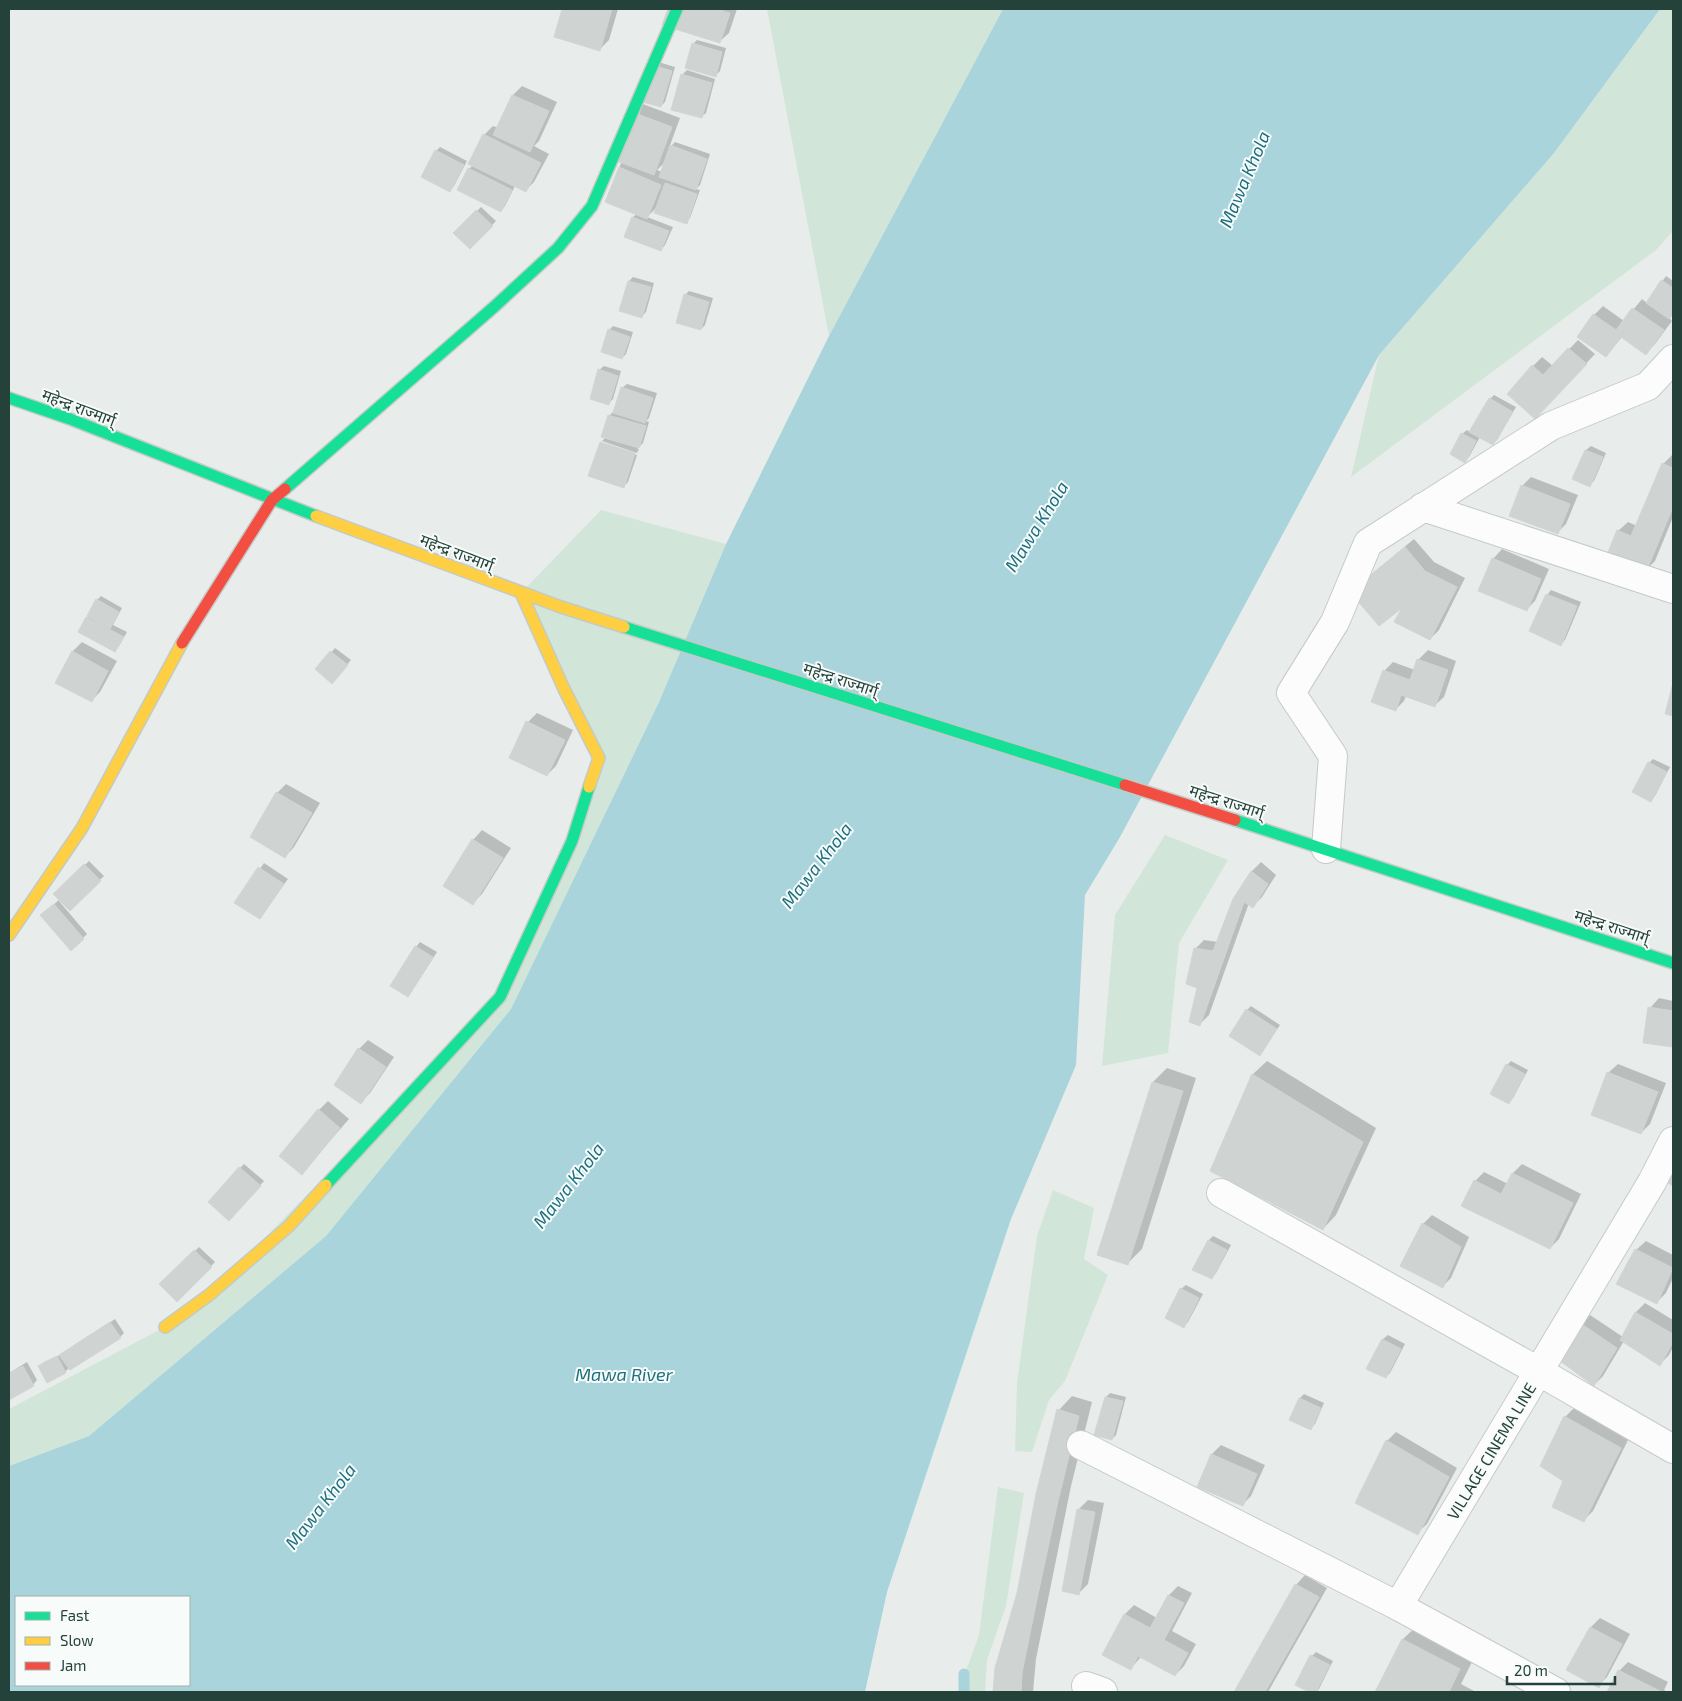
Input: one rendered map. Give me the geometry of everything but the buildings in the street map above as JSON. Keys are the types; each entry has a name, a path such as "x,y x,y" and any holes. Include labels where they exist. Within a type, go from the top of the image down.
{"main road":[{"path":"9,935 82,828 187,635 272,500 494,307 558,248 592,206 677,9"},
{"name":"महेन्द्र राज्मार्ग्","path":"9,398 70,419 272,500 561,607 1315,846 1673,962"},
{"path":"165,1327 209,1295 290,1226 500,997 572,841 599,758 564,688 521,593"}],"street":[{"path":"1315,846 1333,756 1292,692 1335,622 1368,543 1551,426 1648,386 1673,359"},
{"path":"1424,507 1673,589"},
{"name":"VILLAGE CINEMA LINE","path":"1398,1606 1652,1182 1673,1141"},
{"path":"1221,1193 1673,1449"},
{"path":"1081,1444 1398,1606 1556,1692"}],"green space":[{"path":"767,9 1003,9 829,336"},
{"path":"1660,9 1673,9 1673,231 1656,250 1351,477 1379,355 1554,153"},
{"path":"601,510 726,544 659,702 511,1009 326,1236 89,1436 9,1466 9,1409 165,1327 209,1295 500,997 599,758 521,593"},
{"path":"1165,835 1228,860 1179,943 1168,1053 1102,1066 1115,915"},
{"path":"1053,1190 1094,1208 1084,1259 1108,1275 1065,1381 1049,1400 1032,1452 1015,1451 1017,1383 1037,1236"},
{"path":"998,1487 1024,1493 1006,1606 987,1660 985,1692 958,1692 979,1635"}],"water":[{"path":"1003,9 1660,9 1554,153 1379,355 1120,837 1085,895 1076,1065 1011,1219 887,1592 865,1692 9,1692 9,1466 89,1436 326,1236 511,1009 659,702 726,544 829,336"}],"waterway":[{"path":"964,1674 964,1692"}],"traffic: fast":[{"path":"285,489 494,307 558,248 592,206 677,9"},
{"path":"9,398 70,419 316,516"},
{"path":"624,627 1125,785"},
{"path":"326,1185 500,997 572,841 589,787"},
{"path":"1235,820 1673,963"}],"traffic: slow":[{"path":"316,516 561,607 624,627"},
{"path":"521,593 564,689 599,758 589,787"},
{"path":"9,935 82,828 182,643"},
{"path":"165,1327 209,1295 289,1226 326,1185"}],"traffic: jam":[{"path":"182,643 272,500 285,489"},
{"path":"1125,785 1235,820"}],"water label":[{"name":"Mawa Khola","path":"1244,179"},
{"name":"Mawa Khola","path":"1036,526"},
{"name":"Mawa Khola","path":"816,865"},
{"name":"Mawa Khola","path":"568,1185"},
{"name":"Mawa River","path":"624,1374"},
{"name":"Mawa Khola","path":"320,1506"}]}
